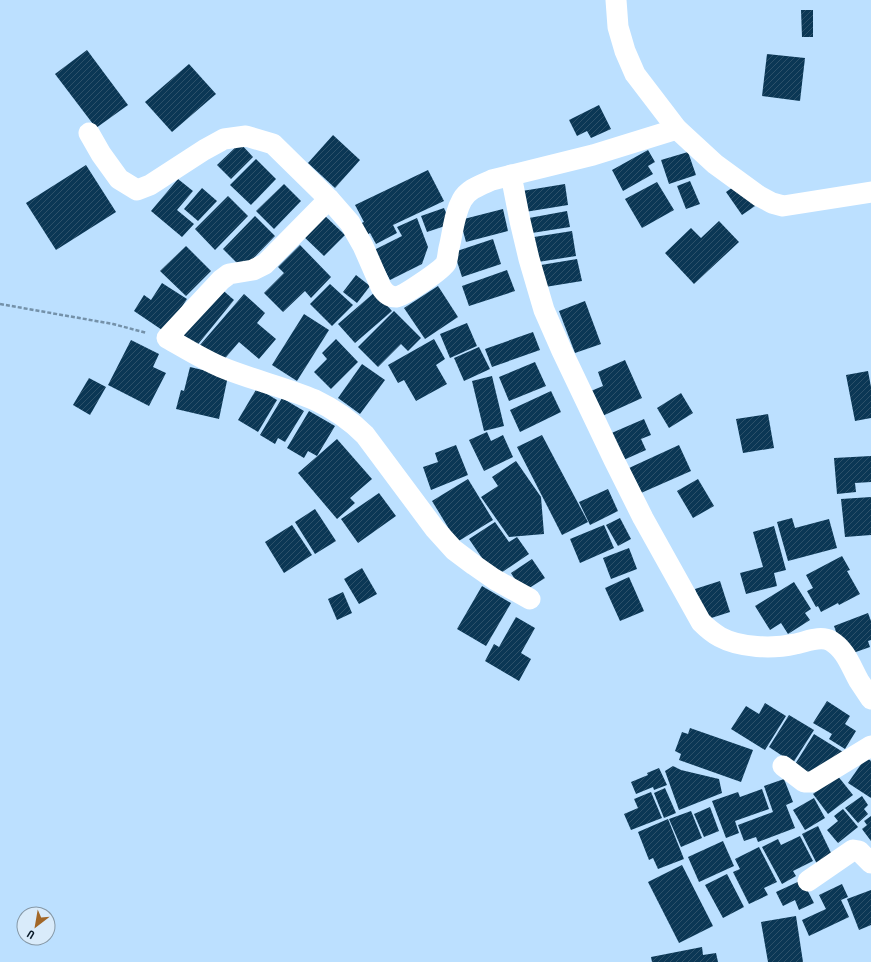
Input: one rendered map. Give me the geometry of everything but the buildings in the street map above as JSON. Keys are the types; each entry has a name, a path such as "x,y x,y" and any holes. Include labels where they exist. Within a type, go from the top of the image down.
{"street":[{"path":"616,0 618,26 625,51 635,74 677,129 715,164 759,196 772,203 783,206 871,192"},
{"path":"89,133 101,154 119,179 137,190 150,185 204,150 224,139 246,136 273,144 329,199 350,223 384,292 398,297 415,288 445,264 458,208 462,199 468,192 492,180 592,155 677,129"},
{"path":"511,175 529,259 544,310 617,467 701,622 710,631 722,638 739,644 776,647 815,639 830,641 838,647 848,660 871,699"},
{"path":"329,199 265,264 253,270 229,274 221,280 167,338 196,355 221,367 315,400 335,410 366,435 435,529 454,550 494,579 530,598"},
{"path":"783,766 804,782 808,782 818,778 871,746"},
{"path":"808,881 852,850 859,851 871,863"}],"path":[{"path":"0,304 113,324 167,338"}]}
